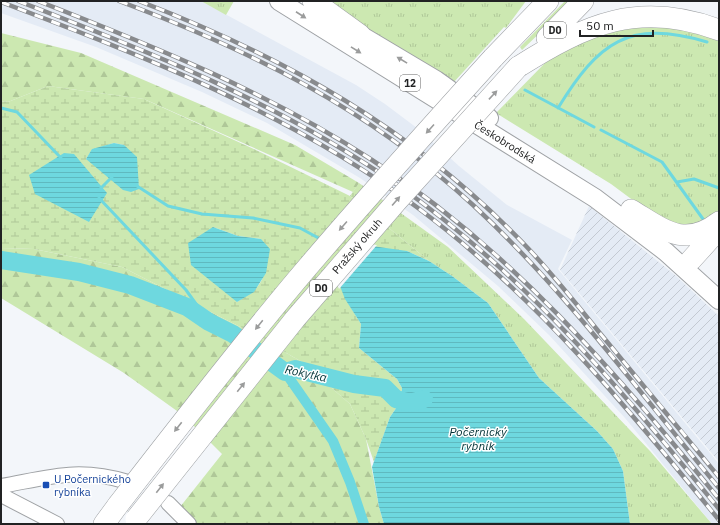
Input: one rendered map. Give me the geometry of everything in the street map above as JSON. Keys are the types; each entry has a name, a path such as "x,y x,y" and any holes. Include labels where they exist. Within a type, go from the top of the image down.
{"highway":[{"path":"313,1 360,35"},
{"path":"502,48 531,1"},
{"name":"D0","path":"104,524 196,404 295,282 379,184 502,48 548,1"},
{"name":"Pražský okruh","path":"134,522 310,301 421,174 524,62 584,1"},
{"path":"524,62 591,20 610,12 632,7 659,6 682,10 719,30"},
{"path":"631,210 670,233 683,236 698,234 719,222"},
{"path":"692,267 719,229"},
{"path":"692,267 719,245"}],"main road":[{"name":"Českobrodská","path":"279,1 595,198 719,285"},
{"name":"Českobrodská","path":"305,1 436,80 519,139 631,210 692,267 719,300"}],"street":[{"path":"1,486 66,474 90,474 128,482"},
{"path":"17,503 19,483"},
{"path":"1,495 57,524"},
{"path":"168,503 189,524"}],"shaded area":[{"path":"1,1 201,1 356,85 417,128 459,166 507,205 572,240 558,269 719,464 719,524 712,524 625,418 549,335 498,286 413,215 360,178 267,123 202,92 96,47 1,13"},
{"path":"589,206 675,275 719,316 719,462 560,270"}],"green space":[{"path":"201,1 234,1 226,15"},
{"path":"322,1 526,1 506,28 504,27 454,82"},
{"path":"565,1 573,1 522,50 520,47"},
{"path":"630,14 719,40 719,215 702,227 669,227 611,184 496,113 545,63 546,58"},
{"path":"1,33 81,53 295,145 359,183 353,192 144,99 48,86 8,102 1,101"},
{"path":"48,86 144,99 256,150 350,196 429,261 407,251 345,298 361,324 359,348 397,379 402,388 401,401 390,417 374,462 366,439 350,404 302,362 248,331 122,267 34,249 1,248 1,101 8,102","holes":["114,143 124,145 137,177 139,188 86,159 92,150","213,227 238,236 261,239 264,261 263,276 255,289 237,302"]},
{"path":"359,183 448,247 524,319 650,451 712,524 630,524 623,471 613,449 597,431 539,378 488,303 429,261 350,196"},
{"path":"1,248 34,249 122,267 248,331 302,362 350,404 366,439 379,507 384,524 196,524 180,507 222,454 184,416 124,373 1,298"}],"water":[{"path":"114,143 124,145 137,157 139,189 131,192 123,190 86,159 92,149"},
{"path":"64,153 74,154 107,193 89,222 35,194 29,175"},
{"path":"213,227 238,236 261,239 270,249 266,273 254,292 237,302 191,265 188,243"},
{"name":"Počernický rybník","path":"365,245 407,251 429,261 488,303 539,378 597,431 613,449 623,471 630,524 384,524 379,507 372,467 390,417 401,401 402,388 397,379 359,348 361,324 345,299 338,281"}],"pier":[{"path":"364,243 377,245 339,289 336,282"}],"waterway":[{"path":"558,108 587,67 602,52 618,42 636,35 656,33 680,36 707,42"},
{"path":"525,90 594,127"},
{"path":"1,108 17,112 61,158"},
{"path":"601,130 662,162 703,219"},
{"path":"99,190 112,177"},
{"path":"677,182 694,179 719,188"},
{"path":"137,186 168,206 202,214 253,218 300,228 322,240"},
{"path":"99,198 186,290 209,322"},
{"name":"Rokytka","path":"1,260 79,272 130,285 187,307 209,322 233,334 285,372 295,369 354,384 385,388 396,399 410,403 424,399"},
{"path":"285,372 333,441 350,482 364,524"}],"railway":[{"path":"18,1 166,60 262,105 309,130 399,186 445,220 488,257 570,336 609,378 719,509"},
{"path":"38,1 167,53 251,92 333,135 423,195 471,233 559,316 600,359 680,451 719,499"},
{"path":"119,1 216,40 306,85 392,139 433,170 473,205 539,272 600,342 719,488"},
{"path":"139,1 246,47 297,73 345,101 392,132 438,166 482,203 544,265 719,477"},
{"path":"1,2 110,44 217,90 320,144 370,174 418,208 461,242 541,315 615,395 719,520"}],"place":[{"name":"U Počernického rybníka","path":"46,485"}]}
